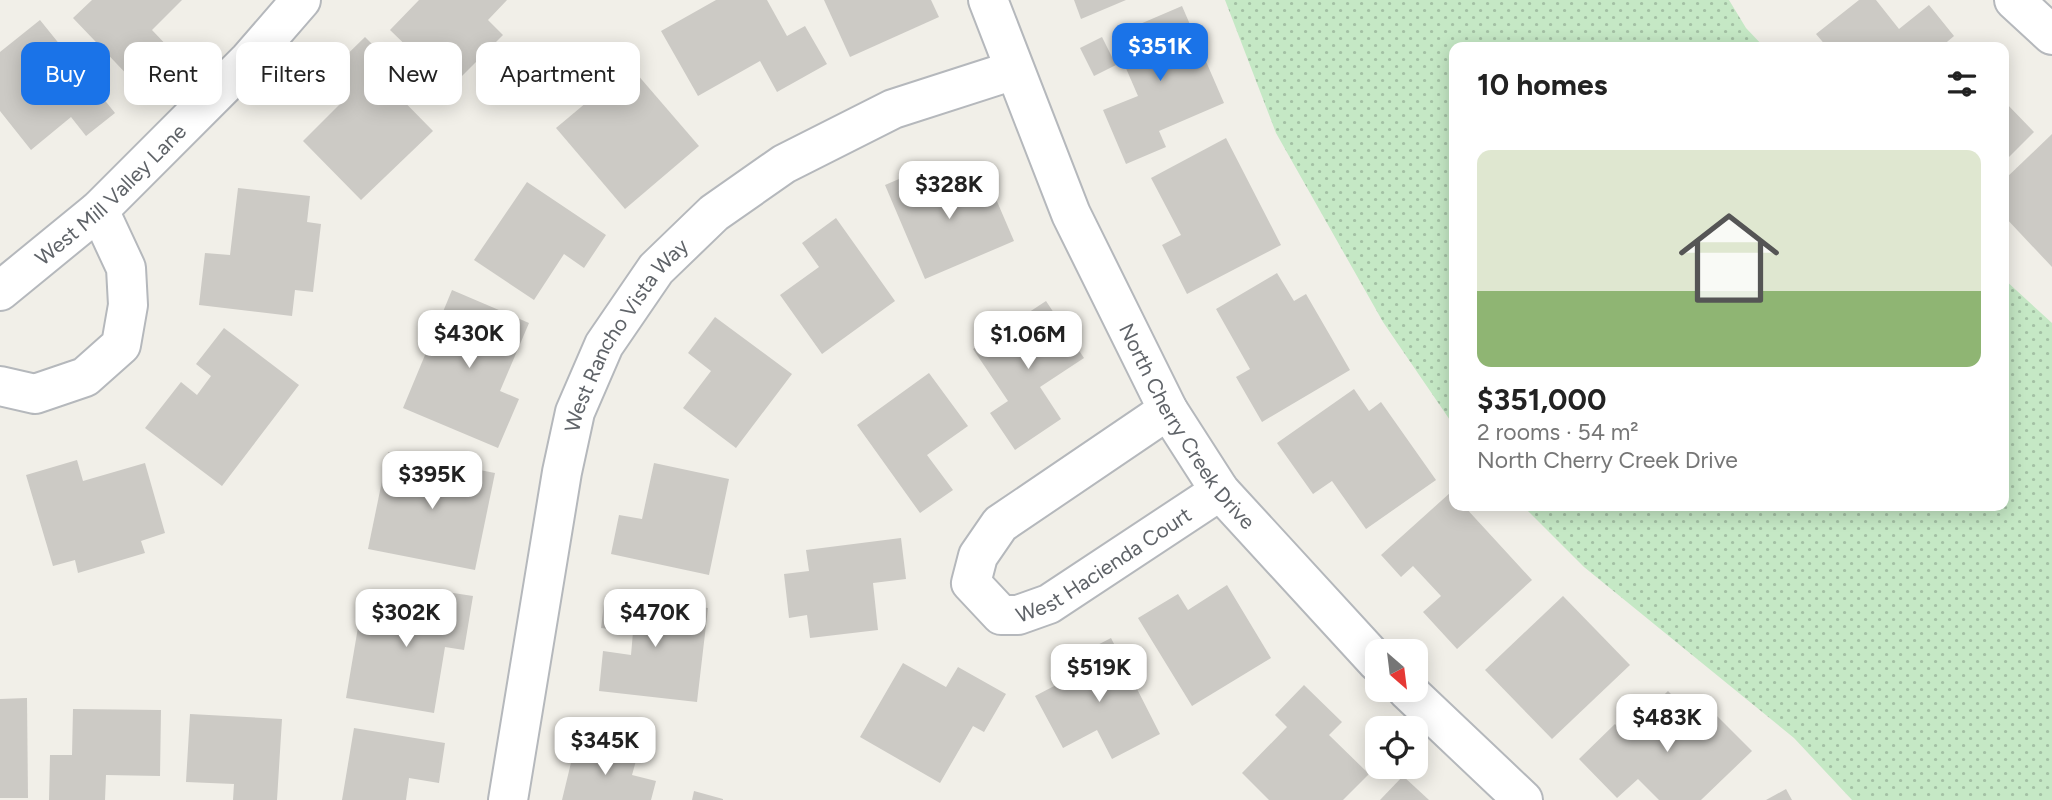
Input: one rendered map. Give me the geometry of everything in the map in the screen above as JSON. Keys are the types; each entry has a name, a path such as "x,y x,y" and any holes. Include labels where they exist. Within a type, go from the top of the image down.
{"street":[{"name":"West Mill Valley Lane","path":"5,276 99,210 249,60 300,0"},
{"name":"North Cherry Creek Drive","path":"988,0 1071,214 1168,410 1220,491 1365,649"},
{"path":"2014,0 2052,35"},
{"name":"West Rancho Vista Way","path":"508,800 560,483 575,412 604,345 656,269 714,213 784,164 893,109 1014,70"},
{"path":"0,386 36,394 85,377 121,345 128,305 125,268 99,210"},
{"name":"West Hacienda Court","path":"1168,410 1000,524 978,556 971,583 1001,615 1017,615 1049,604 1220,491"},
{"path":"1420,702 1523,800"}],"green space":[{"path":"1225,0 1729,0 1746,28 1759,42 1449,42 1449,419 1383,322 1276,133"},
{"path":"2009,284 2052,323 2052,800 1852,800 1794,738 1584,567 1528,511 2009,511"}],"building":[{"path":"92,0 182,0 152,30 163,42 124,42 124,71 110,57 110,42 96,42 73,18"},
{"path":"419,0 507,0 488,20 503,35 496,42 476,42 476,62 462,76 462,42 402,42 390,30"},
{"path":"716,0 767,0 787,36 805,26 827,64 777,92 760,61 698,96 661,31"},
{"path":"824,0 931,0 939,17 850,57"},
{"path":"1074,0 1126,0 1081,19"},
{"path":"1859,0 1876,0 1899,29 1929,5 1954,36 1947,42 1823,42 1816,34"},
{"path":"1182,6 1224,103 1159,131 1166,147 1126,164 1103,110 1138,96 1112,36"},
{"path":"40,20 58,42 21,42 21,105 109,105 115,113 86,136 71,117 31,150 0,111 0,52"},
{"path":"365,37 370,42 364,42 364,105 408,105 433,131 361,200 303,141 339,105 350,105 350,52"},
{"path":"1102,37 1116,65 1094,76 1080,48"},
{"path":"640,78 699,146 625,209 556,128 583,105 640,105"},
{"path":"2009,106 2034,132 2009,157"},
{"path":"2052,134 2052,267 2009,221 2009,175"},
{"path":"1226,138 1281,245 1187,294 1162,245 1181,235 1151,178"},
{"path":"920,170 930,193 984,171 1014,241 925,279 885,185"},
{"path":"527,182 606,235 584,268 564,254 534,300 474,260"},
{"path":"238,188 310,196 307,222 321,224 313,292 295,290 292,316 199,305 205,253 230,255"},
{"path":"836,218 895,301 822,354 780,295 819,267 802,243"},
{"path":"1277,273 1294,301 1306,294 1350,370 1262,422 1236,377 1250,369 1216,309"},
{"path":"452,290 529,323 500,391 519,399 498,448 403,408"},
{"path":"1046,301 1084,358 1040,387 1061,419 1015,450 990,413 1008,401 973,349"},
{"path":"715,317 792,374 736,448 683,408 711,371 688,353"},
{"path":"224,328 299,385 222,486 145,428 181,382 197,395 211,376 196,364"},
{"path":"929,373 968,426 927,455 953,490 920,513 857,425"},
{"path":"1354,389 1369,411 1381,402 1436,480 1366,529 1332,481 1313,494 1277,443"},
{"path":"388,452 495,473 475,570 368,549"},
{"path":"77,460 83,481 145,463 165,533 141,541 145,553 78,573 75,560 53,566 26,475"},
{"path":"654,463 729,479 709,575 611,554 619,515 642,519"},
{"path":"1449,494 1449,511 1469,511 1532,580 1457,649 1423,612 1441,596 1413,566 1401,577 1381,555"},
{"path":"901,538 906,579 873,583 878,630 810,638 807,615 789,618 784,574 809,571 806,550"},
{"path":"1227,585 1271,658 1192,706 1138,618 1178,594 1188,610"},
{"path":"427,589 473,596 464,650 445,647 434,713 346,698 363,598 424,608"},
{"path":"605,596 708,608 697,702 599,691 603,651 631,655 633,632 601,628"},
{"path":"1563,596 1630,665 1552,739 1485,670"},
{"path":"1111,638 1160,734 1112,759 1097,730 1063,748 1035,696 1083,671 1076,656"},
{"path":"903,663 946,687 958,667 1006,694 984,732 973,726 940,783 860,737"},
{"path":"1304,685 1342,722 1329,735 1365,770 1365,778 1343,800 1269,800 1242,773 1287,727 1275,715"},
{"path":"1668,691 1703,727 1716,715 1752,751 1701,800 1659,800 1638,779 1617,798 1579,759 1615,724 1624,734"},
{"path":"27,698 28,798 0,798 0,699"},
{"path":"73,709 161,710 160,776 106,775 105,800 49,800 50,755 72,755"},
{"path":"190,714 282,719 277,800 233,800 234,784 186,782"},
{"path":"354,728 445,743 439,783 409,778 406,800 342,800"},
{"path":"576,742 637,757 632,775 656,781 651,800 562,800"},
{"path":"1400,779 1406,779 1429,800 1380,800"},
{"path":"1786,789 1792,800 1766,800"},
{"path":"694,791 723,799 723,800 692,800"}]}
